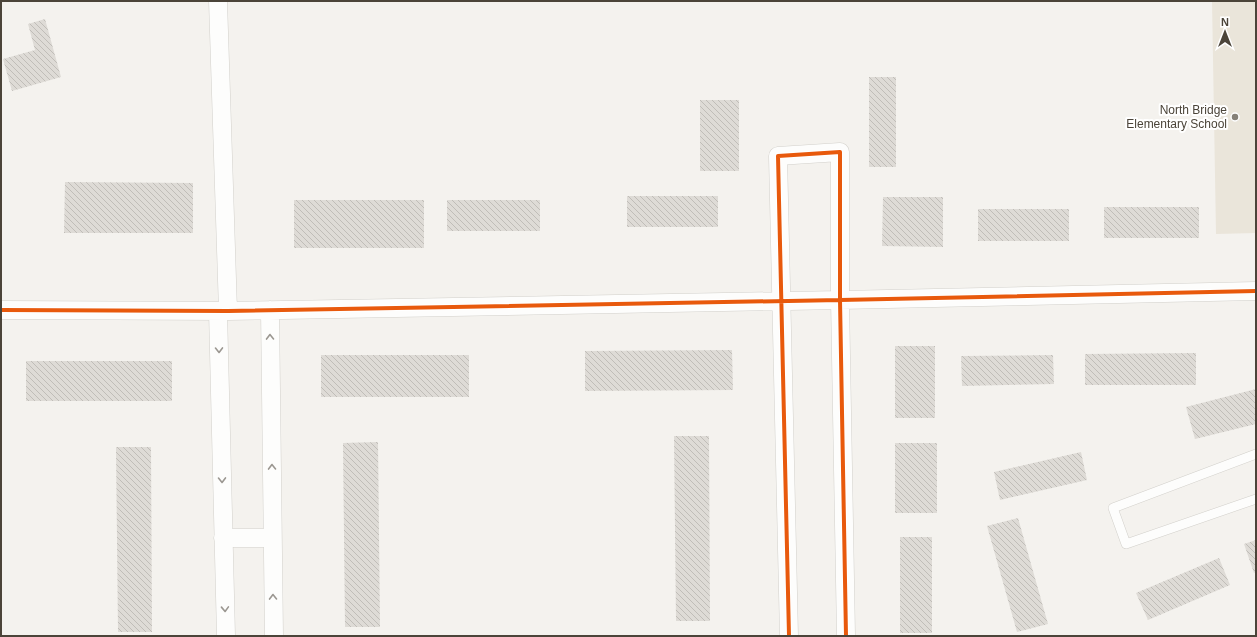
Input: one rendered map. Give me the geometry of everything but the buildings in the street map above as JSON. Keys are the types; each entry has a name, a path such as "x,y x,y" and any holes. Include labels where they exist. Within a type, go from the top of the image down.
{"street":[{"path":"218,1 223,311 223,538 226,636"},
{"path":"789,636 778,156 840,152 840,300 846,636"},
{"path":"1,310 223,311 1256,291"},
{"path":"270,310 274,636"},
{"path":"223,538 272,538"}],"lane":[{"path":"1256,454 1113,508 1126,544 1256,499"}],"shaded area":[{"name":"North Bridge Elementary School","path":"1212,1 1256,1 1256,233 1216,234"}],"cycle path":[{"path":"789,636 778,156 840,152 840,300 846,636"},
{"path":"1,310 228,311 1256,291"}],"place":[{"name":"North Bridge Elementary School","path":"1235,117"}]}
